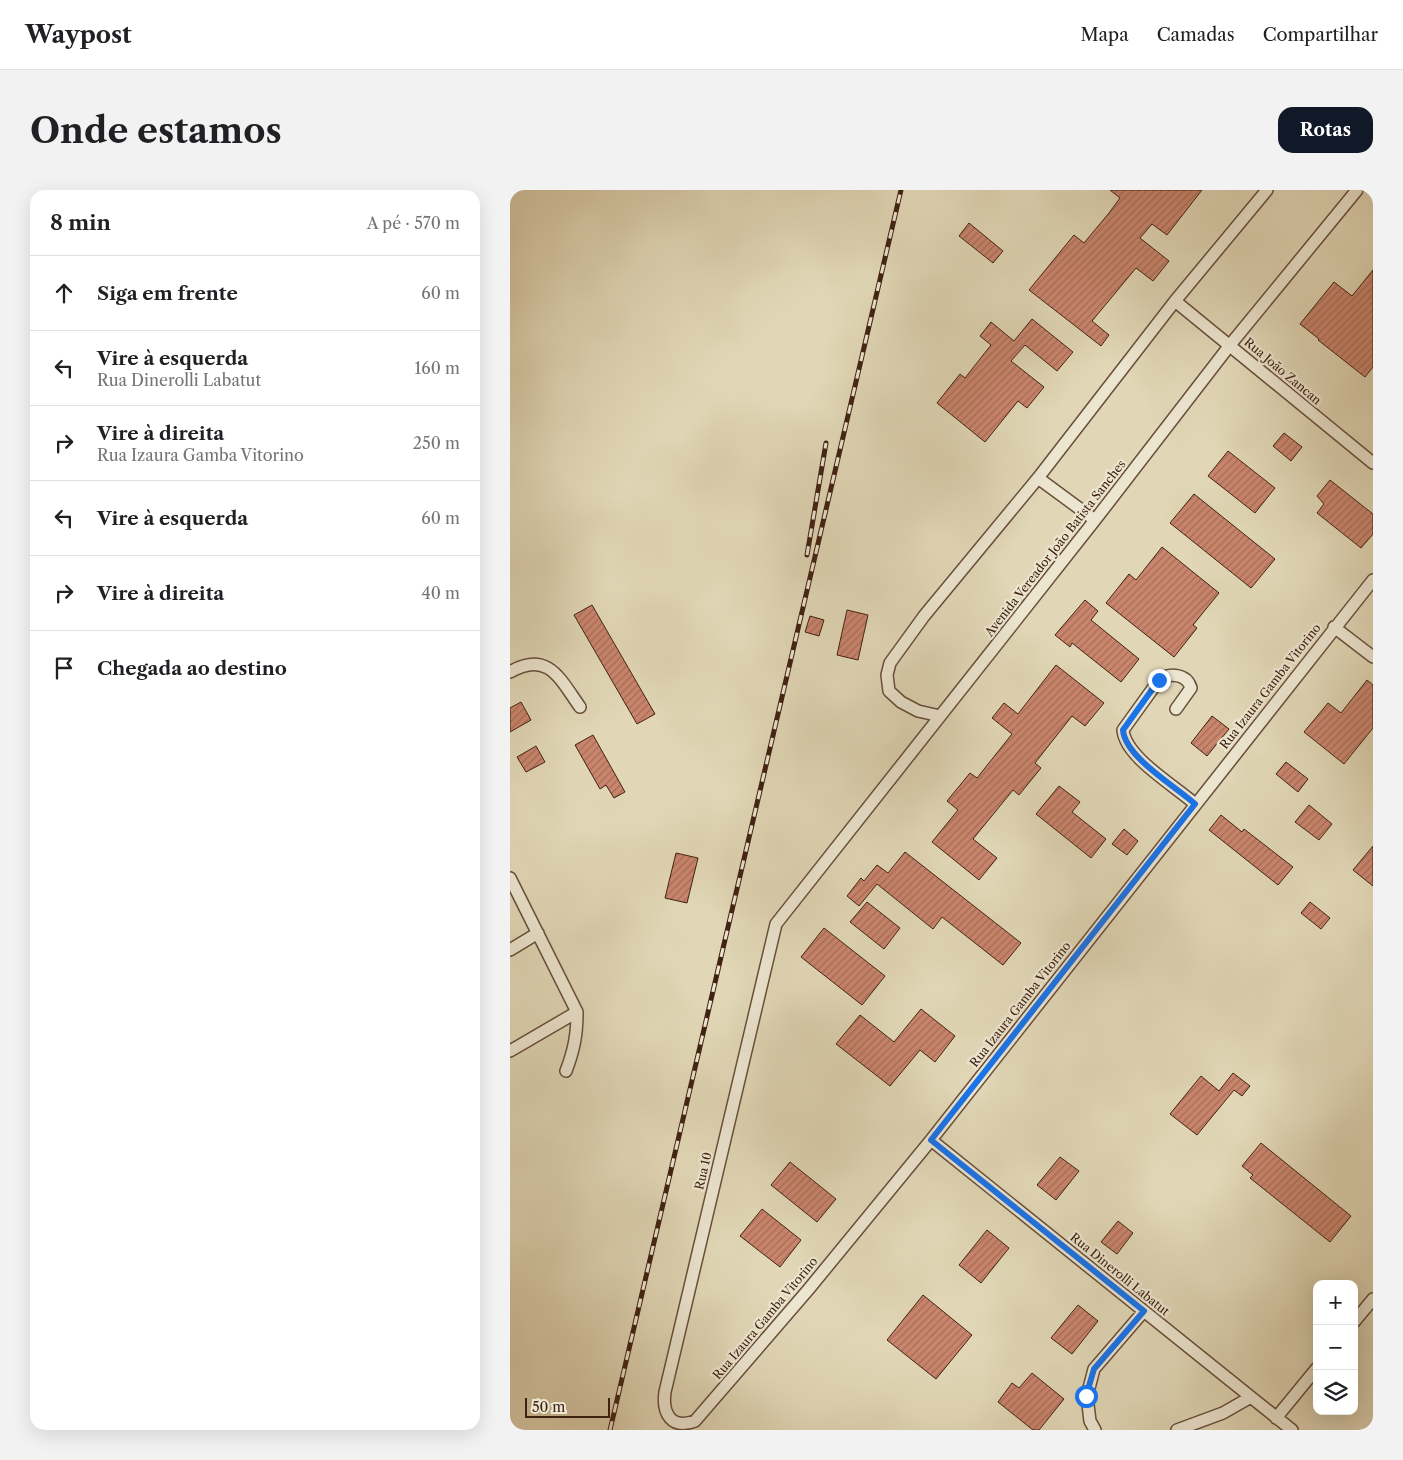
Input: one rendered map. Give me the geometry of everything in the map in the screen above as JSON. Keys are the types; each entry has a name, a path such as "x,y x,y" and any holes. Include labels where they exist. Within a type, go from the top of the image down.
{"street":[{"path":"940,716 918,711 901,702 889,691 887,675 890,663 924,616 1038,478 1175,301 1267,190"},
{"name":"Avenida Vereador João Batista Sanches","path":"776,924 1096,520 1230,345 1357,190"},
{"name":"Rua João Zancan","path":"1175,301 1373,463"},
{"path":"1038,478 1096,520"},
{"name":"Rua Izaura Gamba Vitorino","path":"673,1422 686,1425 695,1421 808,1290 931,1140 1373,580"},
{"path":"1334,627 1373,657"},
{"path":"510,672 530,663 543,664 559,678 580,707"},
{"path":"1176,710 1192,688 1189,681 1182,677 1165,676 1159,680 1123,730 1124,738 1130,749 1145,764 1195,804"},
{"path":"510,878 577,1012 577,1031 574,1049 566,1071"},
{"name":"Rua 10","path":"673,1422 664,1410 665,1392 776,924"},
{"path":"510,950 538,934"},
{"path":"510,1050 577,1012"},
{"name":"Rua Dinerolli Labatut","path":"931,1140 1292,1430"},
{"path":"1358,1317 1373,1299"},
{"path":"1095,1430 1090,1421 1086,1396 1094,1369 1144,1311"},
{"path":"1276,1418 1315,1370"},
{"path":"1177,1430 1223,1413 1251,1397"}],"building":[{"path":"1110,190 1202,190 1167,235 1152,224 1140,238 1169,261 1153,281 1136,268 1092,321 1109,335 1101,346 1029,290 1074,235 1084,243 1109,213 1120,198"},
{"path":"969,223 1003,251 993,263 959,236"},
{"path":"1373,270 1373,367 1365,377 1300,324 1334,282 1352,296"},
{"path":"1032,319 1073,352 1057,371 1025,345 1011,361 1044,387 1027,408 1018,401 985,442 937,403 960,374 965,378 991,345 980,336 991,322 1014,341"},
{"path":"1284,433 1302,447 1291,461 1273,446"},
{"path":"1228,451 1275,488 1255,513 1208,476"},
{"path":"1330,480 1373,514 1373,534 1361,548 1317,513 1324,504 1317,496"},
{"path":"1194,494 1275,559 1251,588 1170,523"},
{"path":"1162,547 1219,593 1193,625 1197,628 1174,657 1106,603 1129,574 1136,580"},
{"path":"1085,600 1098,611 1091,620 1139,659 1121,682 1072,643 1070,647 1055,635"},
{"path":"592,605 655,714 637,724 574,615"},
{"path":"847,610 868,615 858,660 837,655"},
{"path":"810,616 824,620 819,636 805,632"},
{"path":"1056,665 1104,703 1085,726 1072,716 1035,763 1041,768 1019,795 1013,790 973,839 997,858 979,880 932,842 958,810 947,801 970,773 977,778 1012,734 992,718 1004,703 1018,714"},
{"path":"1367,680 1373,685 1373,728 1344,764 1304,732 1328,703 1341,713"},
{"path":"521,702 531,720 510,732 510,708"},
{"path":"1212,716 1229,729 1207,756 1191,743"},
{"path":"593,735 625,792 614,798 606,785 600,789 575,745"},
{"path":"536,746 545,762 526,772 517,757"},
{"path":"1286,762 1308,779 1298,792 1276,774"},
{"path":"1059,786 1080,802 1072,812 1106,839 1091,858 1036,814"},
{"path":"1309,805 1332,824 1319,840 1295,822"},
{"path":"1221,815 1242,832 1244,829 1293,867 1278,885 1209,830"},
{"path":"1124,829 1138,841 1127,855 1112,844"},
{"path":"1373,846 1373,886 1353,870"},
{"path":"905,852 1021,943 1003,965 942,917 933,929 877,884 859,906 847,896 861,878 864,881 877,865 888,873"},
{"path":"676,853 698,858 687,903 665,898"},
{"path":"867,902 900,928 884,949 850,922"},
{"path":"1310,902 1330,918 1321,929 1301,913"},
{"path":"824,928 885,976 862,1005 801,957"},
{"path":"921,1009 955,1036 935,1062 920,1050 890,1086 836,1044 860,1015 894,1042"},
{"path":"1233,1073 1250,1086 1242,1096 1234,1090 1197,1135 1170,1114 1201,1076 1219,1091"},
{"path":"1261,1143 1351,1216 1330,1242 1250,1178 1253,1175 1242,1166"},
{"path":"1060,1157 1079,1171 1056,1200 1037,1185"},
{"path":"790,1162 836,1199 817,1222 771,1185"},
{"path":"762,1209 801,1240 780,1267 740,1236"},
{"path":"1118,1221 1133,1233 1117,1254 1101,1242"},
{"path":"987,1230 1009,1248 981,1283 959,1265"},
{"path":"923,1295 972,1335 936,1379 887,1340"},
{"path":"1078,1305 1098,1321 1072,1354 1051,1338"},
{"path":"1032,1373 1064,1399 1039,1430 1033,1430 998,1402 1012,1383 1019,1388"}],"railway":[{"path":"610,1430 901,190"},
{"path":"807,555 826,443"}],"route":[{"path":"1086,1396 1094,1369 1144,1311 931,1140 1195,804 1145,764 1130,749 1124,738 1123,730 1159,680"}]}
